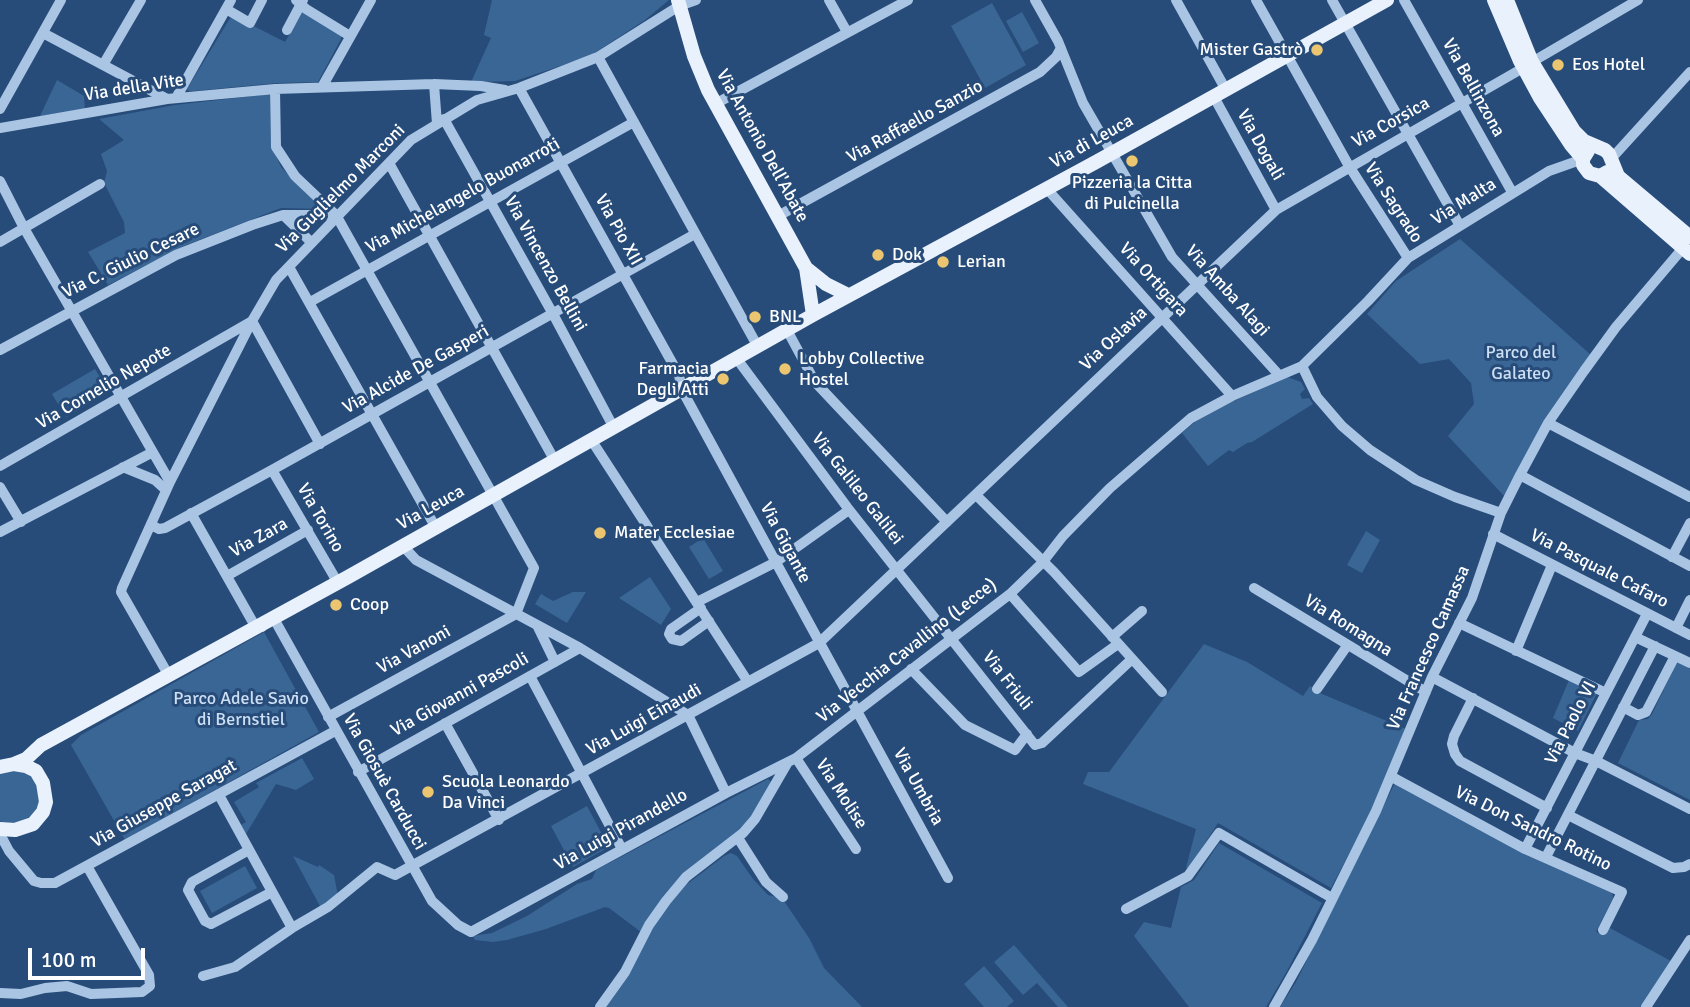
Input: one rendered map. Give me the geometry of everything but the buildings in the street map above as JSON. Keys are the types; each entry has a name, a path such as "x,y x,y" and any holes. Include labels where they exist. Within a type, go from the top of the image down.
{"main road":[{"name":"Via di Leuca","path":"813,315 1047,189 1387,0"},
{"path":"1494,0 1571,145 1591,170 1688,246"},
{"path":"1507,0 1528,65 1574,131 1609,154 1618,176 1688,246"},
{"name":"Via Antonio Dell'Abate","path":"679,3 700,72 715,104 806,268 813,315"},
{"path":"1591,170 1585,154 1598,148"},
{"path":"1591,170 1609,169 1611,161"},
{"name":"Via Antonio Dell'Abate","path":"806,268 826,284 848,295"},
{"name":"Via Leuca","path":"7,766 26,759 41,745 338,583 813,315"},
{"name":"Via Leuca","path":"39,775 41,756 66,732"},
{"path":"0,831 11,831 33,824 43,812 46,793 39,775 31,768 7,766"}],"street":[{"path":"0,109 61,0"},
{"path":"103,65 141,0"},
{"path":"43,33 172,99 229,4 250,23 262,0"},
{"name":"Via Guglielmo Marconi","path":"169,676 121,592 168,486 276,280 411,140 477,100 598,57 679,3 696,0"},
{"path":"829,0 847,32"},
{"path":"715,104 908,0"},
{"name":"Via Amba Alagi","path":"1036,0 1061,48 1083,103 1172,257 1279,375"},
{"name":"Via Dogali","path":"1176,0 1276,209"},
{"name":"Via Sagrado","path":"1256,0 1349,166 1408,258"},
{"path":"1332,0 1459,224"},
{"name":"Via Bellinzona","path":"1404,0 1513,192"},
{"name":"Via Corsica","path":"1276,209 1638,0"},
{"path":"287,30 300,1 306,9 350,36"},
{"path":"322,87 369,1"},
{"name":"Via Raffaello Sanzio","path":"778,216 1040,72 1056,57 1061,48"},
{"path":"598,57 758,347"},
{"path":"1611,161 1634,131 1690,72"},
{"path":"434,84 441,121"},
{"name":"Via della Vite","path":"0,128 172,99 275,89 434,84 513,89"},
{"path":"456,86 463,108"},
{"path":"275,89 276,147 295,176 336,215 534,568 516,614"},
{"name":"Via Pio XII","path":"513,89 561,162 679,374 682,390"},
{"name":"Via Vincenzo Bellini","path":"441,121 490,200 614,428"},
{"name":"Via Michelangelo Buonarroti","path":"310,302 634,122"},
{"path":"1598,148 1610,146 1634,131"},
{"name":"Via Malta","path":"1540,177 1548,168 1570,155 1571,145"},
{"path":"389,163 555,461"},
{"name":"Via Malta","path":"1302,366 1368,302 1408,258 1549,170 1591,170"},
{"path":"0,181 168,486"},
{"path":"0,242 100,184"},
{"name":"Via Ortigara","path":"1047,189 1232,396"},
{"name":"Via Oslavia","path":"897,569 1276,209"},
{"path":"283,215 311,242"},
{"name":"Via C. Giulio Cesare","path":"0,349 176,255 283,215 336,215"},
{"name":"Via Alcide De Gasperi","path":"150,525 159,529 165,528 695,234"},
{"name":"Via Francesco Camassa","path":"1274,1007 1297,969 1392,777 1432,677 1472,598 1501,513 1520,475 1548,424 1616,327 1688,246"},
{"path":"289,267 436,528"},
{"path":"253,321 320,444"},
{"name":"Via Cornelio Nepote","path":"0,466 253,321"},
{"path":"787,330 816,382 947,522"},
{"path":"225,337 240,345"},
{"name":"Via Galileo Galilei","path":"737,359 849,510 951,639"},
{"path":"1302,366 1317,397 1342,426 1370,450 1416,480 1501,513"},
{"name":"Via Vecchia Cavallino (Lecce)","path":"792,760 1010,594 1110,488 1191,418 1232,396 1302,366"},
{"name":"Via Gigante","path":"682,390 857,713"},
{"path":"1548,424 1690,497"},
{"path":"592,441 748,682"},
{"path":"0,532 151,453"},
{"path":"123,467 168,486"},
{"name":"Via Torino","path":"272,470 338,583"},
{"path":"1520,475 1690,566"},
{"path":"0,487 22,522"},
{"path":"976,495 1054,572 1162,692"},
{"path":"709,621 681,641 672,639 669,634 671,629 699,605 776,562 849,510"},
{"path":"191,513 256,626 272,629 283,635"},
{"path":"1672,557 1690,523"},
{"name":"Via Zara","path":"227,576 308,530"},
{"name":"Via Pasquale Cafaro","path":"1493,534 1690,635"},
{"path":"403,546 415,560 580,648 688,715 726,793"},
{"path":"1516,651 1552,565"},
{"name":"Via Luigi Einaudi","path":"411,867 819,643 897,569"},
{"name":"Via Romagna","path":"1254,588 1426,692"},
{"path":"1010,594 1079,672 1115,641 1142,611"},
{"path":"1676,628 1690,600"},
{"name":"Via Vanoni","path":"328,718 516,614"},
{"name":"Via Paolo VI","path":"1525,849 1647,614"},
{"name":"Via Giosuè Carducci","path":"273,617 432,901 471,933"},
{"path":"1459,623 1606,693"},
{"path":"537,625 555,662"},
{"path":"1635,637 1690,663"},
{"name":"Via Friuli","path":"951,639 1035,745 1042,743 1132,659"},
{"path":"1317,689 1347,646"},
{"path":"1546,857 1655,646"},
{"name":"Via Giovanni Pascoli","path":"358,772 580,648"},
{"path":"1623,707 1638,715 1646,712 1675,656"},
{"path":"911,669 965,725 1015,750 1027,734"},
{"path":"530,676 622,849"},
{"path":"1432,677 1575,753 1690,809"},
{"path":"1473,698 1454,736 1452,744 1455,754 1460,761 1547,808"},
{"name":"Via Umbria","path":"857,713 948,878"},
{"path":"445,723 499,820"},
{"name":"Via Giuseppe Saragat","path":"14,857 29,877 41,883 55,883 335,731"},
{"path":"600,1007 625,972 649,925 671,894 687,877 738,838 755,819 792,760"},
{"name":"Via Luigi Pirandello","path":"471,933 622,849 792,760"},
{"name":"Via Molise","path":"792,760 856,849"},
{"name":"Via Don Sandro Rotino","path":"1392,777 1525,849 1622,892 1603,930"},
{"path":"219,795 292,928"},
{"path":"1568,815 1673,868 1690,864"},
{"path":"14,857 13,840 17,831 23,827"},
{"path":"0,831 14,857"},
{"path":"1126,909 1188,876 1220,833 1332,898"},
{"path":"738,838 766,882 783,897"},
{"path":"249,850 192,883 188,890 199,911 205,921 211,924 272,892"},
{"path":"0,993 21,994 66,986 91,994 142,992 150,986 149,975 87,866"},
{"path":"203,976 235,967 328,907 377,867 395,875 411,867"},
{"path":"1646,1007 1690,940"}],"green space":[{"path":"492,0 669,0 645,20 590,56 515,81 471,82 491,38 484,35"},
{"path":"992,3 1026,65 985,88 951,26"},
{"path":"302,12 341,35 318,82 194,91 187,89 232,15 285,42"},
{"path":"1022,12 1039,43 1023,52 1006,21"},
{"path":"57,80 84,96 85,109 40,116"},
{"path":"270,94 271,144 281,167 322,209 281,208 186,245 108,285 88,252 125,233 124,222 104,183 107,171 101,154 124,140 99,119 175,105"},
{"name":"Parco del Galateo","path":"1460,239 1591,355 1506,498 1448,436 1474,404 1471,383 1449,359 1420,364 1367,314 1396,281"},
{"path":"95,369 109,392 66,417 52,394"},
{"path":"1287,377 1301,382 1305,389 1300,394 1302,399 1309,398 1313,404 1252,442 1233,452 1229,450 1208,466 1182,433 1203,415"},
{"path":"1366,531 1380,540 1362,573 1347,565"},
{"path":"703,538 723,571 709,579 689,547"},
{"path":"650,577 671,609 661,625 619,598"},
{"path":"573,592 586,592 567,623 535,604 541,594 553,601"},
{"name":"Parco Adele Savio di Bernstiel","path":"264,632 319,732 125,840 71,745 81,735"},
{"path":"1204,644 1247,662 1303,696 1310,686 1322,694 1406,729 1372,810 1331,888 1218,823 1189,868 1186,868 1196,829 1083,784 1088,772 1109,772"},
{"path":"1677,662 1690,667 1690,800 1618,763 1639,720 1648,719 1652,714"},
{"path":"1569,680 1597,693 1578,731 1553,718"},
{"path":"302,758 314,779 296,790 276,784 246,834 241,825 246,822 234,802 259,787 256,783"},
{"path":"17,767 39,782 40,810 25,823 6,824 0,821 0,771"},
{"path":"768,779 772,783 745,827 694,867 641,932 605,907 507,940 475,940 473,936 492,933 527,916 577,884 592,879 596,870"},
{"path":"1395,783 1612,892 1613,898 1596,932 1603,935 1608,927 1671,961 1642,1007 1280,1007 1296,982"},
{"path":"587,806 609,847 573,867 551,826"},
{"path":"1219,843 1322,903 1266,1007 1189,1007 1134,936 1144,922 1171,928 1181,887 1194,880"},
{"path":"731,853 737,856 768,895 782,898 809,938 824,968 862,1007 605,1005 653,924 686,885"},
{"path":"293,856 318,867 319,865 334,875 338,896 321,908"},
{"path":"245,866 257,888 212,913 200,891"},
{"path":"1014,945 1068,1007 1058,1007 1037,983 1023,995 994,962"},
{"path":"984,966 1014,1001 1007,1007 984,1007 964,984"}],"place":[{"name":"Mister Gastrò","path":"1317,50"},
{"name":"Eos Hotel","path":"1558,65"},
{"name":"Pizzeria la Citta di Pulcinella","path":"1132,161"},
{"name":"Dok","path":"878,255"},
{"name":"Lerian","path":"943,262"},
{"name":"BNL","path":"755,317"},
{"name":"Lobby Collective Hostel","path":"785,369"},
{"name":"Farmacia Degli Atti","path":"723,379"},
{"name":"Mater Ecclesiae","path":"600,533"},
{"name":"Coop","path":"336,605"},
{"name":"Scuola Leonardo Da Vinci","path":"428,792"}]}
